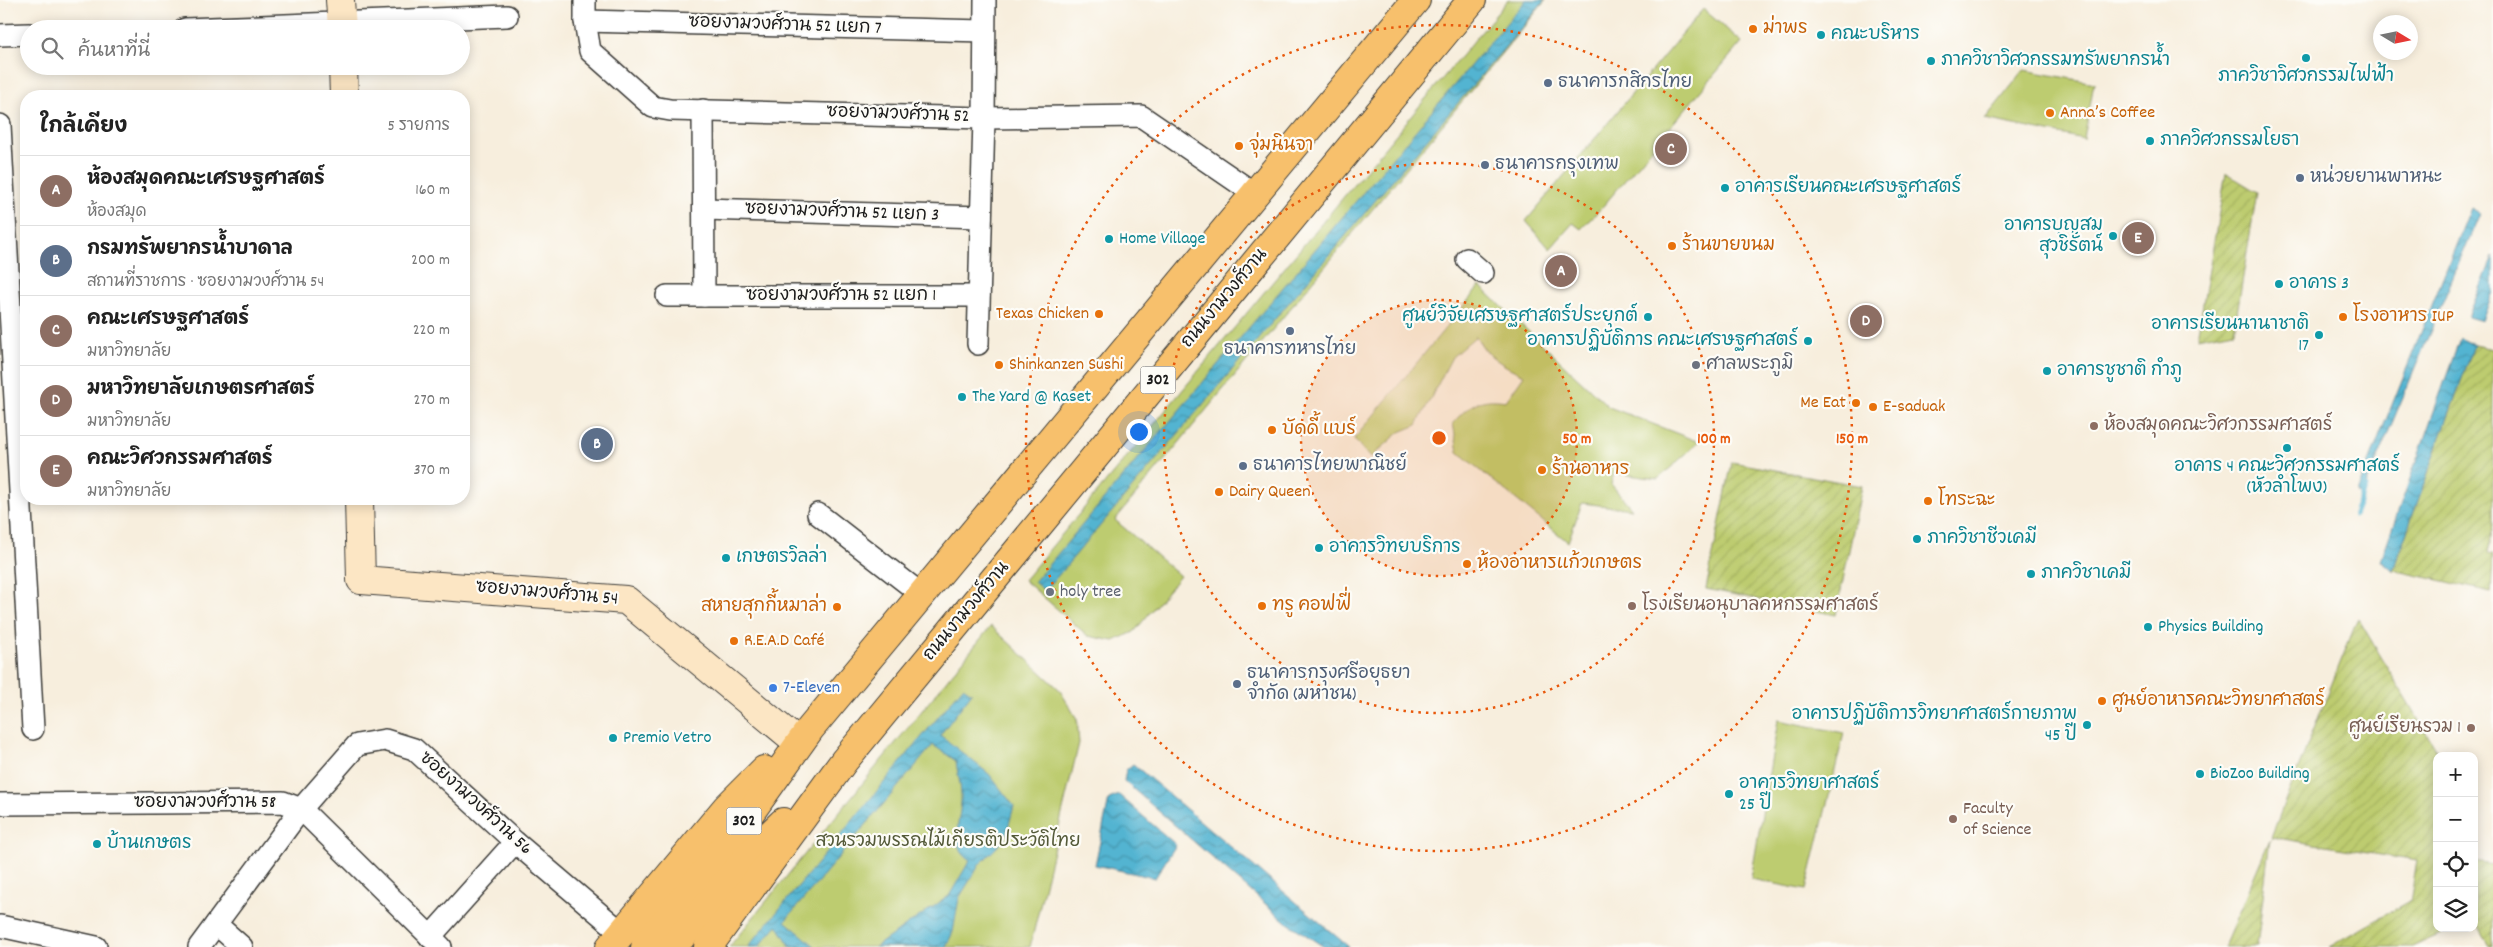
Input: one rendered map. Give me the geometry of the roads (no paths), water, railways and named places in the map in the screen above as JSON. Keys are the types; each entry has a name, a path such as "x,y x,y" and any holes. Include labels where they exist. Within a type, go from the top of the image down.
{"main road":[{"name":"302","path":"616,940 726,808 802,734 1416,0"},
{"name":"ถนนงามวงศ์วาน","path":"708,947 844,761 1472,0"},
{"name":"302","path":"645,947 740,827 802,734"},
{"name":"ถนนงามวงศ์วาน","path":"673,947 750,854 844,761"}],"street":[{"name":"ซอยงามวงศ์วาน 52","path":"585,0 585,21 590,50 653,107 670,110 984,118 1141,116 1255,194"},
{"path":"978,344 985,0"},
{"path":"302,20 341,17 507,16"},
{"name":"ซอยงามวงศ์วาน 52 แยก 7","path":"585,21 984,32"},
{"path":"0,35 20,34"},
{"path":"343,75 344,90"},
{"path":"702,110 704,296"},
{"path":"0,125 20,491"},
{"name":"ซอยงามวงศ์วาน 52 แยก 3","path":"704,208 981,217"},
{"name":"ซอยงามวงศ์วาน 52 แยก 1","path":"667,296 979,296"},
{"path":"21,505 33,729"},
{"name":"ซอยงามวงศ์วาน 54","path":"359,505 361,580 626,600 802,734"},
{"path":"818,514 921,594"},
{"name":"ซอยงามวงศ์วาน 56","path":"199,947 301,809 357,745 385,740 414,749 515,842 616,940"},
{"name":"ซอยงามวงศ์วาน 58","path":"0,804 283,802 301,809 436,942"},
{"path":"436,942 515,842"},
{"path":"216,924 242,947"},
{"path":"0,926 96,947"}],"water":[{"path":"1526,0 1545,0 1045,591 1034,582"},
{"path":"2471,208 2480,213 2362,495 2357,492"},
{"path":"2493,257 2493,292 2482,321 2468,317"},
{"path":"2460,338 2474,345 2393,570 2381,560"},
{"path":"963,687 972,693 940,735 989,774 1014,806 1005,839 980,864 959,898 953,932 946,947 875,947 949,896 970,860 963,854 957,839 961,796 956,761 933,745 785,921 816,947 791,947 777,925 759,947 748,947"},
{"path":"1133,764 1349,947 1324,947 1285,921 1124,781 1126,770"},
{"path":"1119,795 1176,845 1155,878 1095,865 1109,799"}],"waterway":[{"path":"2354,515 2365,487"}],"place":[{"name":"ม่าพร","path":"1753,29"},
{"name":"คณะบริหาร","path":"1821,35"},
{"name":"ภาควิชาวิศวกรรมไฟฟ้า","path":"2306,58"},
{"name":"ภาควิชาวิศวกรรมทรัพยากรน้ำ","path":"1931,61"},
{"name":"ธนาคารกสิกรไทย","path":"1548,83"},
{"name":"Anna’s Coffee","path":"2050,113"},
{"name":"ภาควิศวกรรมโยธา","path":"2150,141"},
{"name":"จุ่มนินจา","path":"1239,146"},
{"name":"คณะเศรษฐศาสตร์","path":"1671,149"},
{"name":"ธนาคารกรุงเทพ","path":"1485,165"},
{"name":"หน่วยยานพาหนะ","path":"2300,178"},
{"name":"อาคารเรียนคณะเศรษฐศาสตร์","path":"1725,188"},
{"name":"อาคารบุญสม สุวชิรัตน์","path":"2113,236"},
{"name":"คณะวิศวกรรมศาสตร์","path":"2138,238"},
{"name":"Home Village","path":"1109,239"},
{"name":"ร้านขายขนม","path":"1672,246"},
{"name":"ห้องสมุดคณะเศรษฐศาสตร์","path":"1561,271"},
{"name":"อาคาร 3","path":"2279,284"},
{"name":"Texas Chicken","path":"1099,314"},
{"name":"ศูนย์วิจัยเศรษฐศาสตร์ประยุกต์","path":"1648,317"},
{"name":"โรงอาหาร IUP","path":"2343,317"},
{"name":"มหาวิทยาลัยเกษตรศาสตร์","path":"1866,321"},
{"name":"ธนาคารทหารไทย","path":"1290,331"},
{"name":"อาคารเรียนนานาชาติ 17","path":"2319,335"},
{"name":"อาคารปฏิบัติการ คณะเศรษฐศาสตร์","path":"1808,341"},
{"name":"Shinkanzen Sushi","path":"999,365"},
{"name":"ศาลพระภูมิ","path":"1696,365"},
{"name":"อาคารชูชาติ กำภู","path":"2047,371"},
{"name":"The Yard @ Kaset","path":"962,397"},
{"name":"Me Eat","path":"1856,403"},
{"name":"E-saduak","path":"1873,407"},
{"name":"ห้องสมุดคณะวิศวกรรมศาสตร์","path":"2094,426"},
{"name":"บัดดี้ แบร์","path":"1272,430"},
{"name":"กรมทรัพยากรน้ำบาดาล","path":"597,444"},
{"name":"อาคาร 4 คณะวิศวกรรมศาสตร์ (หัวลำโพง)","path":"2287,448"},
{"name":"ธนาคารไทยพาณิชย์","path":"1243,466"},
{"name":"ร้านอาหาร","path":"1542,470"},
{"name":"Dairy Queen","path":"1219,492"},
{"name":"โทระฉะ","path":"1928,501"},
{"name":"ภาควิชาชีวเคมี","path":"1917,539"},
{"name":"อาคารวิทยบริการ","path":"1319,548"},
{"name":"เกษตรวิลล่า","path":"726,558"},
{"name":"ห้องอาหารแก้วเกษตร","path":"1467,564"},
{"name":"ภาควิชาเคมี","path":"2031,574"},
{"name":"holy tree","path":"1050,592"},
{"name":"ทรู คอฟฟี่","path":"1262,606"},
{"name":"โรงเรียนอนุบาลคหกรรมศาสตร์","path":"1632,606"},
{"name":"สหายสุกกี้หมาล่า","path":"837,607"},
{"name":"Physics Building","path":"2148,627"},
{"name":"R.E.A.D Café","path":"734,641"},
{"name":"ธนาคารกรุงศรีอยุธยา จำกัด (มหาชน)","path":"1237,684"},
{"name":"7-Eleven","path":"773,688"},
{"name":"ศูนย์อาหารคณะวิทยาศาสตร์","path":"2102,701"},
{"name":"อาคารปฏิบัติการวิทยาศาสตร์กายภาพ 45 ปี","path":"2087,725"},
{"name":"ศูนย์เรียนรวม 1","path":"2471,728"},
{"name":"Premio Vetro","path":"613,738"},
{"name":"BioZoo Building","path":"2200,774"},
{"name":"อาคารวิทยาศาสตร์ 25 ปี","path":"1729,794"},
{"name":"Faculty of Science","path":"1953,819"},
{"name":"บ้านเกษตร","path":"97,844"}],"park label":[{"name":"สวนรวมพรรณไม้เกียรติประวัติไทย","path":"948,842"}]}
